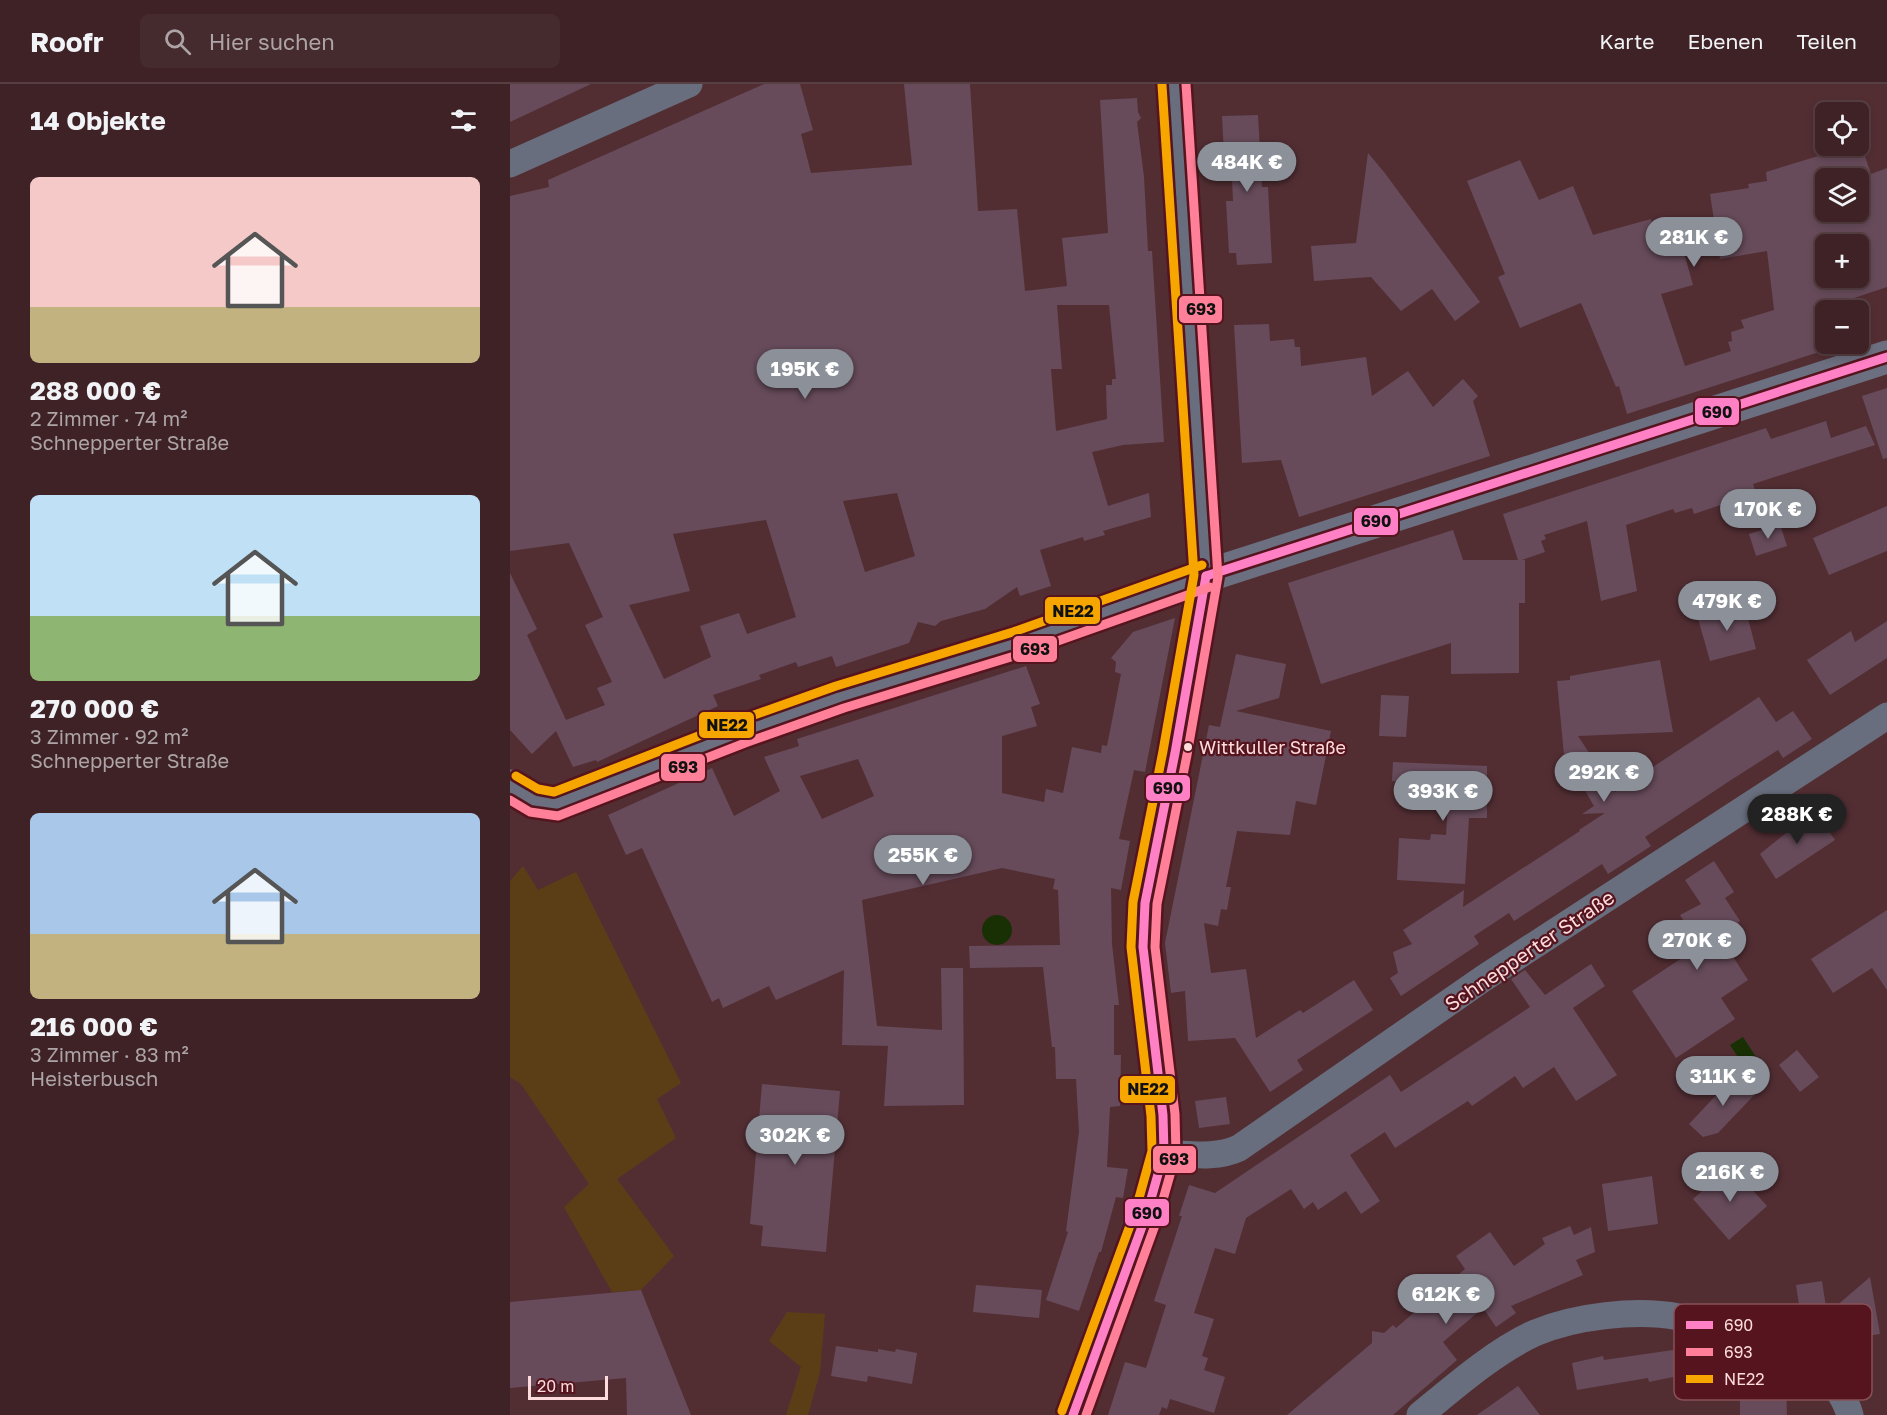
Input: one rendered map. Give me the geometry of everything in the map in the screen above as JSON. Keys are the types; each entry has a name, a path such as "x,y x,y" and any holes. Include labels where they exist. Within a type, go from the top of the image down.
{"main road":[{"path":"510,786 534,801 555,804 741,732 840,697 1017,643 1206,576 1887,357"},
{"path":"1073,1415 1147,1213 1164,1153 1163,1115 1143,947 1145,903 1175,753 1206,576"}],"street":[{"path":"510,164 689,84"},
{"path":"1174,84 1206,576"},
{"name":"Schnepperter Straße","path":"1164,1153 1213,1155 1228,1154 1239,1148 1484,978 1887,716"},
{"path":"1420,1415 1485,1363 1535,1333 1581,1319 1617,1314 1674,1317"},
{"path":"1845,1400 1850,1415"}],"shaded area":[{"path":"523,866 538,890 576,872 681,1083 657,1099 676,1138 617,1179 674,1256 641,1290 612,1292 564,1207 589,1184 521,1084 510,1077 510,881"},
{"path":"997,915 1008,919 1012,930 1008,941 997,945 986,941 982,930 986,919"},
{"path":"1743,1037 1760,1063 1747,1071 1730,1045"},
{"path":"787,1312 825,1314 820,1372 808,1415 786,1415 801,1367 769,1341"}],"building":[{"path":"510,84 591,84 510,122"},
{"path":"764,84 800,84 813,130 801,134 811,173 912,165 904,84 970,84 978,211 1017,209 1025,291 1067,286 1062,238 1108,233 1100,100 1137,98 1141,118 1137,122 1144,177 1148,251 1152,251 1164,442 1123,445 1092,452 1108,506 1149,493 1151,517 1103,531 1105,535 1084,541 1083,537 1040,550 1051,586 1020,596 1017,587 985,609 941,621 935,626 918,622 909,643 836,667 832,656 798,667 796,662 759,675 761,679 713,695 718,706 597,762 596,760 573,767 556,731 532,754 510,730 510,573 537,629 527,635 566,720 605,705 597,688 612,682 585,625 603,617 569,543 510,551 510,196 549,187 548,180","holes":["1057,305 1109,305 1116,379 1112,379 1112,385 1106,385 1107,419 1056,431 1051,369 1062,369","897,493 915,556 865,572 843,501","766,520 796,617 747,634 739,613 700,626 711,657 664,679 629,605 690,591 673,534"]},
{"path":"1258,115 1262,187 1268,187 1272,263 1237,265 1236,253 1229,253 1226,201 1233,201 1231,154 1224,155 1222,116"},
{"path":"1368,153 1480,302 1455,321 1432,289 1401,311 1371,277 1314,281 1311,246 1356,243"},
{"path":"1818,156 1865,156 1869,168 1815,168 1815,222 1869,222 1869,168 1871,174 1887,168 1887,287 1848,300 1815,300 1815,353 1627,414 1619,386 1616,387 1581,303 1520,328 1498,277 1505,274 1467,181 1520,160 1539,200 1573,186 1593,235 1651,219 1652,223 1674,217 1693,285 1661,294 1685,366 1731,351 1728,342 1732,341 1731,332 1744,328 1741,320 1774,310 1767,251 1720,259 1710,194 1749,188 1748,184 1767,181 1766,172"},
{"path":"1269,324 1270,341 1294,339 1295,347 1300,347 1301,366 1366,357 1372,396 1408,371 1433,407 1463,379 1478,396 1473,401 1490,456 1299,517 1281,460 1242,463 1234,325"},
{"path":"1887,388 1887,458 1883,459 1862,396"},
{"path":"1826,421 1831,438 1866,426 1875,445 1753,484 1756,493 1694,514 1692,508 1675,513 1673,509 1626,525 1637,591 1601,601 1587,521 1544,535 1546,539 1541,541 1545,552 1522,560 1525,560 1525,603 1519,603 1519,673 1451,674 1451,643 1321,684 1288,583 1453,530 1463,560 1518,560 1503,514 1766,428 1771,439"},
{"path":"1887,506 1887,551 1829,575 1813,538"},
{"path":"1780,524 1787,546 1756,556 1749,534"},
{"path":"1744,603 1756,649 1710,661 1697,615"},
{"path":"1175,618 1145,772 1134,770 1119,839 1130,841 1121,890 1111,888 1112,944 1119,1005 1114,1005 1114,1055 1121,1055 1120,1106 1110,1107 1107,1167 1128,1169 1123,1198 1116,1197 1101,1252 1099,1252 1079,1311 1046,1300 1068,1232 1066,1231 1079,1132 1076,1079 1056,1079 1055,1047 1052,1047 1043,967 970,968 969,946 1060,945 1058,890 1053,889 1055,879 1002,868 862,900 877,1026 942,1030 941,968 963,968 964,1105 884,1106 888,1046 842,1045 844,970 776,1000 769,986 723,1008 719,998 712,1002 642,848 626,855 608,815 712,768 734,816 780,791 764,757 799,746 797,739 1026,666 1040,704 1031,707 1037,726 1002,736 1002,793 1044,802 1046,789 1063,793 1072,747 1101,753 1102,745 1107,746 1121,674 1115,672 1116,662 1111,658 1133,632","holes":["858,759 874,796 822,819 800,776"]},
{"path":"1887,621 1887,658 1830,695 1807,660 1851,631 1855,642"},
{"path":"1236,654 1286,664 1279,698 1236,711 1331,731 1316,805 1296,801 1290,835 1237,831 1226,887 1231,887 1227,910 1221,909 1218,926 1204,923 1211,973 1246,969 1256,1038 1300,1010 1303,1013 1354,980 1373,1010 1297,1060 1303,1070 1270,1092 1235,1038 1188,1041 1185,991 1171,993 1165,943 1209,725 1220,727"},
{"path":"1660,660 1673,732 1578,736 1615,792 1759,697 1776,722 1793,711 1812,739 1783,758 1778,750 1728,782 1645,837 1651,846 1608,874 1602,864 1514,921 1509,913 1474,936 1479,944 1401,996 1390,978 1398,973 1393,952 1412,944 1403,930 1464,890 1463,907 1605,813 1582,814 1594,806 1564,755 1557,681 1570,680 1570,676"},
{"path":"1381,695 1409,696 1406,737 1379,736"},
{"path":"1393,762 1487,766 1487,818 1469,818 1465,884 1397,880 1399,838 1430,840 1431,834 1446,835 1449,785 1392,781"},
{"path":"1803,805 1818,827 1824,824 1835,840 1776,879 1760,854 1797,824"},
{"path":"1714,861 1734,892 1725,898 1740,921 1719,935 1748,980 1721,998 1735,1019 1676,1058 1632,991 1700,946 1680,915 1701,904 1685,880"},
{"path":"1887,910 1887,990 1872,968 1833,993 1811,959"},
{"path":"1591,964 1605,986 1573,1008 1617,1075 1576,1101 1554,1067 1523,1088 1515,1076 1472,1106 1468,1101 1395,1148 1385,1132 1350,1155 1380,1201 1361,1214 1346,1191 1318,1210 1313,1202 1304,1209 1291,1189 1246,1218 1235,1254 1215,1248 1194,1313 1214,1319 1202,1356 1208,1358 1204,1370 1225,1377 1214,1413 1170,1399 1167,1409 1162,1407 1159,1415 1108,1415 1125,1362 1146,1368 1166,1305 1154,1301 1182,1216 1179,1216 1189,1185 1215,1193 1390,1075 1401,1092 1530,1007 1511,979 1525,970 1545,995"},
{"path":"1797,1050 1819,1077 1800,1092 1779,1065"},
{"path":"1736,1074 1757,1092 1718,1133 1703,1137 1689,1124"},
{"path":"762,1084 840,1091 826,1252 761,1246 763,1226 750,1224"},
{"path":"1226,1097 1230,1124 1199,1128 1195,1101"},
{"path":"1731,1166 1767,1206 1729,1240 1693,1199"},
{"path":"1652,1176 1658,1224 1608,1231 1602,1184"},
{"path":"1570,1226 1574,1235 1591,1227 1595,1252 1576,1260 1583,1275 1511,1306 1516,1313 1496,1327 1483,1308 1443,1342 1457,1360 1393,1415 1287,1415 1372,1343 1372,1331 1384,1333 1393,1325 1396,1328 1465,1269 1456,1256 1490,1232 1514,1266 1545,1244 1542,1238"},
{"path":"1870,1277 1880,1334 1872,1335 1872,1304 1839,1304"},
{"path":"1822,1281 1825,1304 1799,1304 1796,1285"},
{"path":"976,1285 1042,1290 1039,1318 973,1312"},
{"path":"641,1290 691,1415 627,1415 626,1378 510,1388 510,1302"},
{"path":"836,1346 878,1352 878,1349 895,1352 896,1349 917,1353 912,1384 868,1376 867,1382 831,1376"},
{"path":"1673,1350 1674,1377 1649,1382 1648,1378 1577,1390 1572,1363 1603,1356 1604,1360"},
{"path":"1518,1386 1540,1415 1477,1415"},
{"path":"1740,1400 1786,1400 1787,1415 1740,1415"}],"transit line":[{"name":"693","path":"1086,1415 1158,1217 1176,1154 1175,1114 1155,947 1157,904 1187,755 1218,577 1186,84"},
{"name":"NE22","path":"1062,1411 1136,1209 1152,1151 1151,1116 1131,947 1133,902 1163,751 1194,575 1162,85"},
{"name":"690","path":"1206,576 1887,357"},
{"name":"NE22","path":"516,776 538,789 554,792 737,721 836,686 1013,632 1202,565"},
{"name":"690","path":"1073,1415 1147,1213 1164,1153 1163,1115 1143,947 1145,903 1175,753 1206,576"},
{"name":"693","path":"510,800 530,812 558,816 745,743 844,708 1021,654 1210,587"}],"place":[{"name":"Wittkuller Straße","path":"1188,747"}]}
